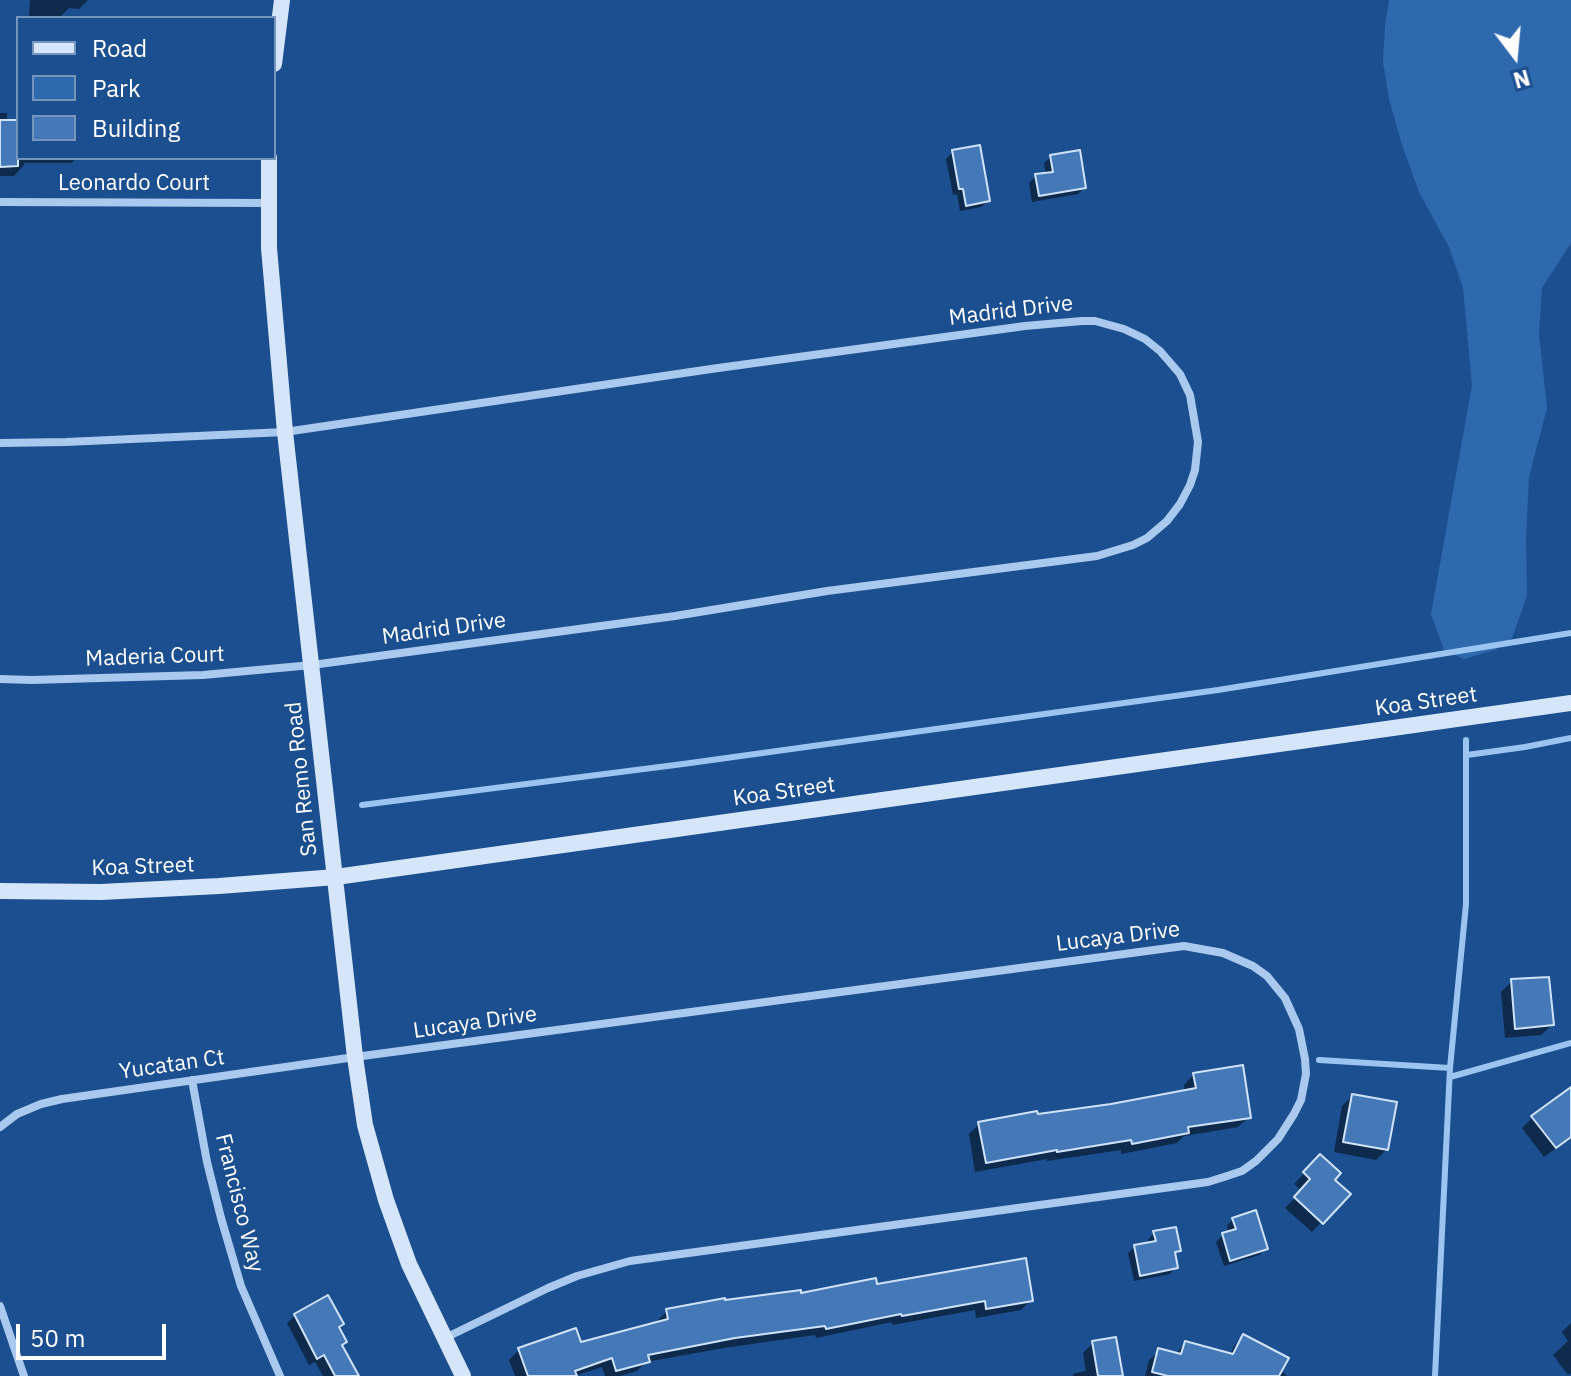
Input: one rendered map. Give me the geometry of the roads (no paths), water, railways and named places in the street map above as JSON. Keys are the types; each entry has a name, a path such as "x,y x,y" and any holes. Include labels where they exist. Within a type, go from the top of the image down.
{"main road":[{"path":"276,48 282,0"},
{"name":"San Remo Road","path":"269,160 269,248 285,432 365,1125 386,1200 409,1264 463,1376"},
{"name":"Koa Street","path":"0,891 116,891 336,877 1571,703"}],"street":[{"name":"Leonardo Court","path":"0,202 268,203"},
{"name":"Madrid Drive","path":"285,432 698,371 1025,326 1082,321 1095,321 1124,329 1145,339 1160,351 1185,384 1197,429 1195,470 1180,504 1167,521 1147,538 1115,552 312,665"},
{"path":"0,443 285,432"},
{"name":"Maderia Court","path":"0,679 203,675 312,665"},
{"name":"Lucaya Drive","path":"355,1057 1184,946 1223,953 1267,976 1285,998 1299,1029 1306,1074 1301,1100 1278,1139 1242,1171 1208,1182 630,1261 588,1272 548,1288 444,1338"},
{"name":"Yucatan Ct","path":"0,1127 17,1114 41,1104 355,1057"},
{"name":"Francisco Way","path":"192,1080 207,1162 241,1286 280,1376"},
{"path":"0,1306 24,1376"}],"waterway":[{"path":"362,805 1218,690 1571,633"},
{"path":"1467,755 1571,738"},
{"path":"1435,1376 1450,1068 1466,904 1466,740"},
{"path":"1450,1077 1571,1043"},
{"path":"1319,1060 1450,1068"}]}
